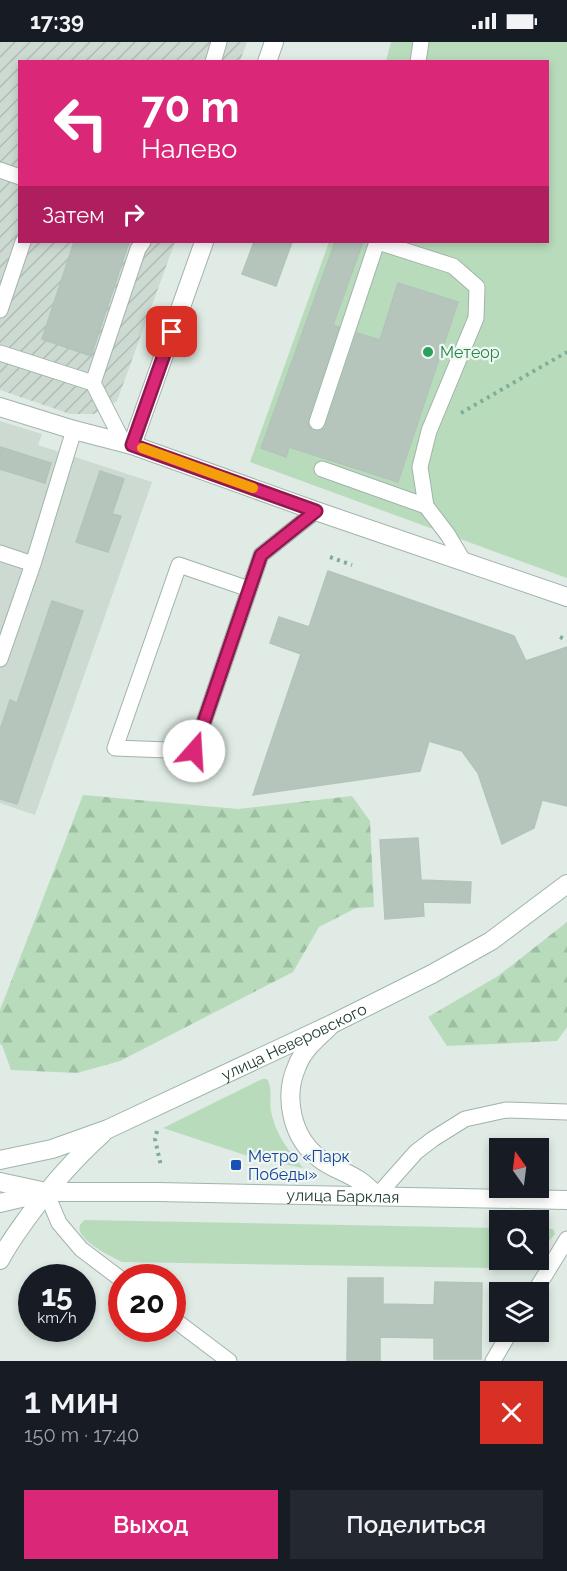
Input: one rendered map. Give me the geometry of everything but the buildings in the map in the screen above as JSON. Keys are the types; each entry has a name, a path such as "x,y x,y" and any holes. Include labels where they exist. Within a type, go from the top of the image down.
{"street":[{"path":"268,60 274,42"},
{"path":"128,444 204,243"},
{"path":"0,407 128,444 567,597"},
{"name":"улица Неверовского","path":"0,1160 52,1149 108,1129 332,1024 432,974 491,941 567,884"},
{"path":"332,1024 309,1047 297,1065 291,1084 294,1125 304,1144 320,1159 361,1182 377,1196"},
{"path":"0,1260 7,1246 46,1192 69,1166 108,1129"},
{"name":"улица Барклая","path":"0,1182 46,1192 567,1200"},
{"name":"улица Барклая","path":"0,1203 46,1192"}],"lane":[{"path":"214,60 219,42"},
{"path":"418,60 421,42"},
{"path":"0,171 18,176"},
{"path":"0,310 23,243"},
{"path":"93,384 138,249 142,243"},
{"path":"317,422 377,243"},
{"path":"380,243 453,266 477,287 476,318 429,431 420,467 426,506 448,535 464,562"},
{"path":"0,352 93,384 128,444"},
{"path":"0,659 33,564 74,430"},
{"path":"322,468 426,506"},
{"path":"249,589 179,565 115,748 194,751 261,555 316,511"},
{"path":"0,553 33,564"},
{"path":"377,1196 416,1152 465,1119 506,1110 567,1112"},
{"path":"46,1192 59,1222 81,1249 108,1269"},
{"path":"541,1282 567,1239"},
{"path":"186,1329 229,1361"},
{"path":"493,1361 504,1342"}],"path":[{"path":"429,431 567,352"},
{"path":"330,557 352,565"},
{"path":"560,638 567,640"},
{"path":"158,1131 155,1139 161,1166"}],"shaded area":[{"path":"0,42 247,42 240,60 18,60 18,243 175,243 117,401 94,414 70,414 0,390"},
{"path":"0,421 42,434 38,445 152,482 35,815 0,803"}],"green space":[{"name":"Метеор","path":"391,42 567,42 567,578 250,462 329,243 549,243 549,60 386,60"},
{"path":"83,795 238,809 352,796 370,821 374,907 356,908 319,927 293,972 120,1061 77,1073 11,1070 0,1044 0,1010"},
{"path":"567,922 567,1027 557,1041 447,1046 428,1017 498,976"},
{"path":"262,1079 267,1079 269,1083 271,1111 279,1135 303,1168 254,1158 163,1128"},
{"path":"85,1220 489,1228 489,1268 122,1262 84,1238 80,1232 80,1226"},
{"path":"549,1229 553,1229 555,1234 549,1241"}],"slow traffic":[{"path":"142,448 253,488"}],"place":[{"name":"Метеор","path":"428,352"},
{"name":"Метро «Парк Победы»","path":"236,1165"}],"route":[{"path":"172,332 132,445 316,511 261,555 194,751"}]}
